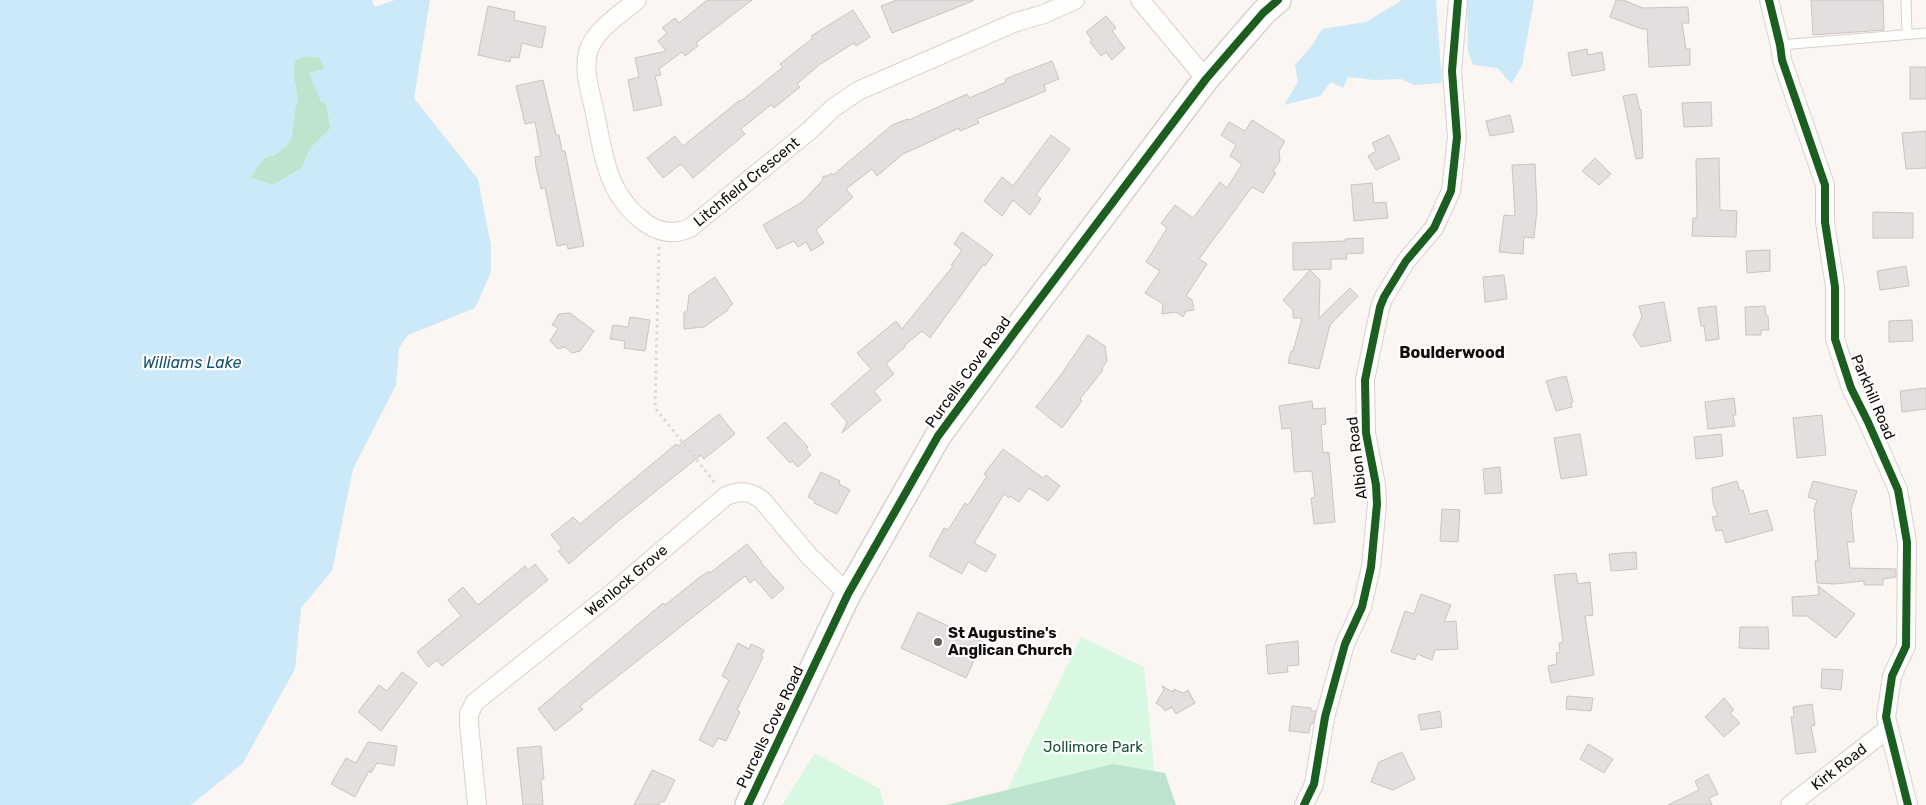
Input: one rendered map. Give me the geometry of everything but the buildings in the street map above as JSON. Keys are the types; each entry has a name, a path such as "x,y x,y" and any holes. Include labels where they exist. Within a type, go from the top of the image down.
{"main road":[{"name":"Purcells Cove Road","path":"748,805 848,594 938,436 1017,328 1206,79 1263,13 1278,0"}],"street":[{"name":"Litchfield Crescent","path":"637,0 595,38 588,52 587,76 607,171 614,188 622,201 638,218 659,230 678,232 690,228 809,131 833,108 858,91 1016,22 1044,14 1075,0"},
{"path":"1140,0 1206,79"},
{"name":"Albion Road","path":"1304,805 1314,784 1325,717 1345,644 1362,606 1371,567 1377,504 1376,485 1366,432 1365,380 1380,307 1406,261 1434,228 1451,191 1457,137 1452,71 1458,0"},
{"name":"Parkhill Road","path":"1770,0 1782,60 1825,185 1825,222 1835,287 1835,338 1851,388 1898,490 1907,542 1906,646 1892,676 1886,717 1908,805"},
{"path":"726,496 743,491 754,494 762,500 809,556 848,594"},
{"name":"Wenlock Grove","path":"477,805 469,724 469,714 474,702 611,594 726,496"},
{"name":"Kirk Road","path":"1790,805 1889,728"}],"lane":[{"path":"1906,0 1907,34"},
{"path":"1780,45 1926,33"}],"path":[{"path":"659,230 655,408 726,496"}],"green space":[{"path":"304,56 319,57 325,69 309,73 326,104 331,128 310,149 302,168 273,185 250,178 265,157 275,155 291,141 295,108 298,101 293,72 295,60"},
{"name":"Jollimore Park","path":"1081,637 1144,667 1158,805 1000,805"},
{"path":"815,753 880,789 884,805 782,805"},
{"path":"1113,764 1165,773 1176,805 946,805"}],"water":[{"name":"Williams Lake","path":"0,0 372,0 374,7 395,0 430,0 414,98 478,179 491,245 491,272 475,308 408,335 399,348 396,385 353,469 332,571 301,608 295,669 243,763 191,805 0,805","holes":["305,56 319,57 325,69 309,73 321,102 326,104 331,128 310,149 302,168 273,185 250,178 265,157 275,155 291,141 295,109 298,101 293,72 295,60"]},
{"path":"1402,0 1436,0 1442,83 1414,85 1401,79 1374,80 1348,77 1343,88 1331,82 1320,96 1284,105 1298,82 1295,65 1311,47 1322,29 1366,22"},
{"path":"1467,0 1534,0 1522,66 1511,84 1498,68 1473,65 1468,51"}],"cycle path":[{"path":"748,805 848,594 938,436 1206,79 1263,13 1278,0"},
{"path":"1304,805 1314,784 1325,717 1345,644 1362,607 1371,567 1377,504 1376,485 1366,433 1365,380 1380,307 1406,261 1434,228 1451,191 1457,137 1452,71 1458,0"},
{"path":"1769,0 1782,60 1825,185 1825,222 1835,287 1835,339 1851,388 1898,490 1907,542 1906,646 1892,676 1886,717 1908,805"}],"place":[{"name":"St Augustine's Anglican Church","path":"938,642"}],"district":[{"name":"Boulderwood","path":"1452,352"}]}
